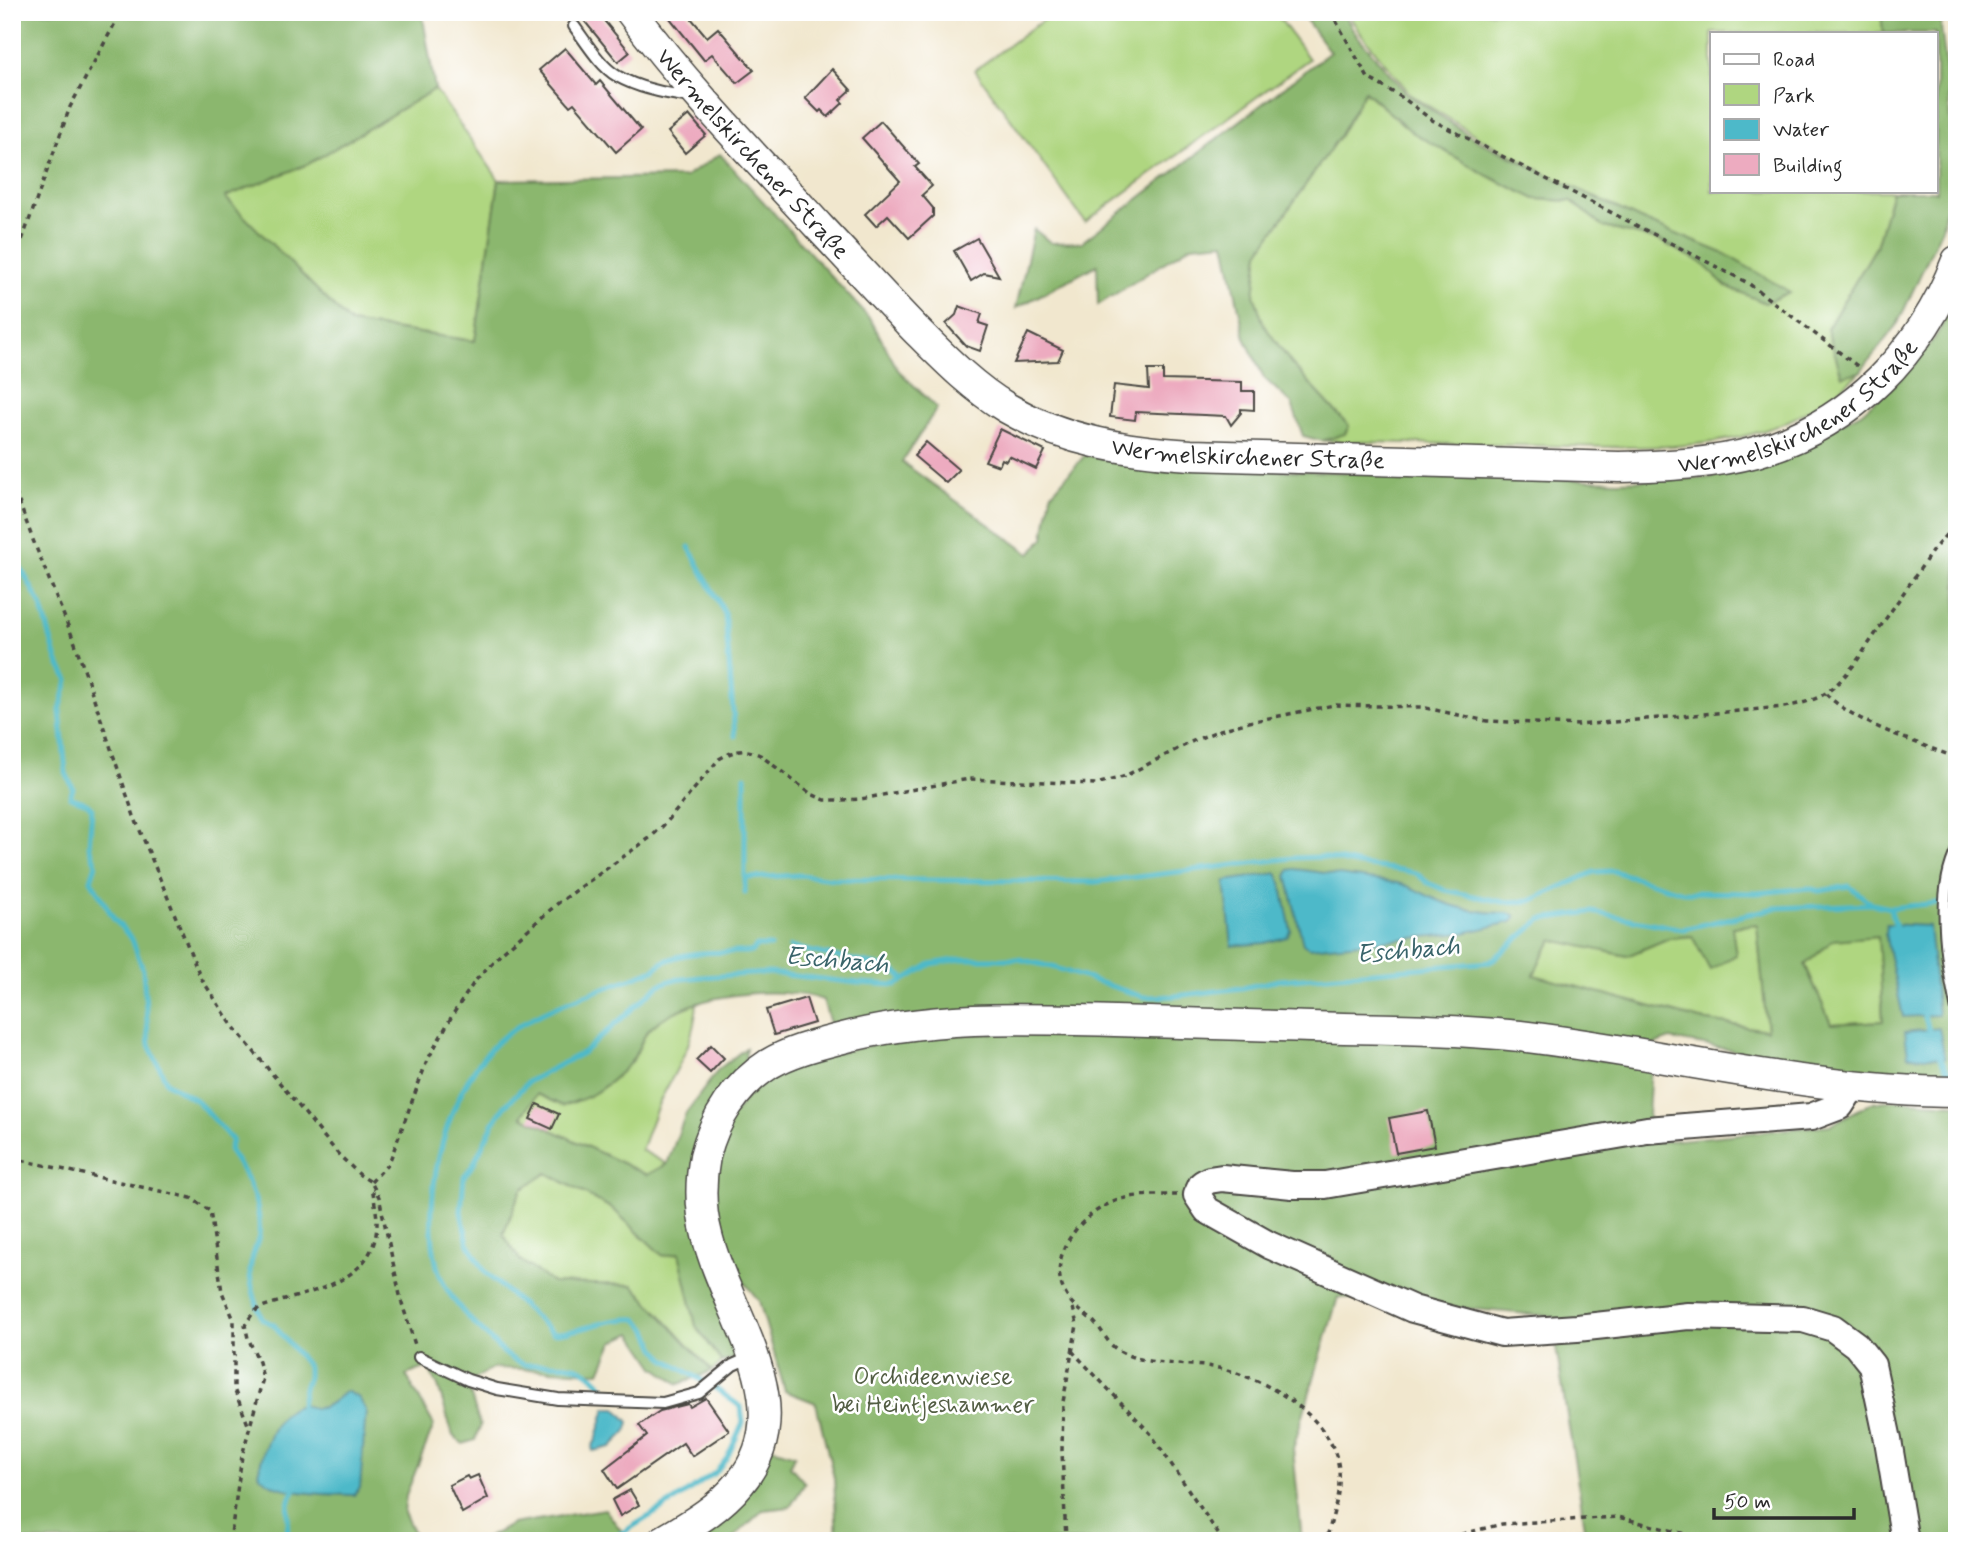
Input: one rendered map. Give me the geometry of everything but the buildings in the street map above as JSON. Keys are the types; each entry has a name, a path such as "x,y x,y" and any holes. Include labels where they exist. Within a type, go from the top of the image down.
{"main road":[{"name":"Wermelskirchener Straße","path":"631,12 702,98 897,311 958,373 1008,409 1056,431 1105,446 1191,455 1619,467 1682,464 1754,453 1796,438 1839,413 1879,382 1924,328 1957,261"},
{"path":"663,1541 706,1514 742,1481 754,1462 762,1441 766,1415 764,1390 713,1255 704,1223 702,1185 709,1141 717,1122 735,1094 768,1065 806,1048 866,1031 929,1022 1011,1019 1460,1031 1576,1044 1853,1086 1957,1093"}],"street":[{"path":"1853,1086 1840,1106 1811,1117 1647,1130 1325,1185 1292,1185 1222,1178 1202,1184 1197,1195 1207,1210 1269,1245 1413,1309 1502,1333 1688,1316 1803,1319 1833,1328 1856,1345 1872,1365 1886,1428 1905,1541"}],"lane":[{"path":"574,26 616,76 646,88 702,98"},
{"path":"1957,850 1951,863 1945,906 1947,945 1957,1010"},
{"path":"419,1357 484,1385 558,1399 663,1403 691,1397 704,1391 733,1365 753,1356"}],"path":[{"path":"88,12 116,20"},
{"path":"12,268 70,107 121,12"},
{"path":"1331,12 1368,78 1403,98 1432,120 1748,284 1879,382"},
{"path":"12,483 75,643 134,816 201,978 232,1025 339,1155 354,1170 372,1182 379,1197 401,1300 419,1357"},
{"path":"230,1541 242,1456 263,1378 246,1330 248,1319 259,1308 331,1286 351,1275 366,1259 374,1241 377,1221 372,1182 389,1163 427,1061 475,981 500,954 556,904 659,830 680,809 719,759 730,752 751,751 761,755 811,794 825,800 840,800 860,799 969,779 1097,784 1123,777 1220,730 1334,705 1420,707 1487,721 1579,725 1784,707 1812,702 1826,694 1854,665 1933,550 1957,522"},
{"path":"1826,694 1836,705 1854,716 1957,758"},
{"path":"12,1158 191,1198 210,1210 222,1292 234,1320 234,1389 249,1429"},
{"path":"1197,1195 1148,1195 1119,1200 1097,1210 1078,1225 1062,1252 1060,1275 1064,1291 1115,1348 1142,1359 1216,1368 1265,1384 1302,1409 1317,1423 1329,1438 1338,1464 1337,1501 1326,1541"},
{"path":"1066,1541 1063,1402 1077,1325 1072,1303"},
{"path":"1072,1351 1151,1434 1223,1541"},
{"path":"1443,1541 1502,1524 1618,1517 1685,1534 1699,1541"}],"green space":[{"path":"12,12 422,12 435,89 308,164 225,197 350,323 475,341 499,180 685,177 720,154 871,320 898,370 937,408 902,462 1030,554 1044,538 1051,494 1085,455 1148,466 1618,481 1708,478 1761,464 1861,413 1908,372 1938,333 1951,307 1957,308 1957,1076 1832,1068 1670,1039 1651,1046 1619,1039 832,1030 823,1000 804,995 757,993 707,1000 664,1018 649,1030 630,1063 613,1080 593,1094 563,1106 537,1094 522,1116 647,1175 667,1164 686,1113 719,1069 746,1048 745,1063 721,1092 699,1133 741,1356 722,1362 696,1326 679,1253 663,1256 613,1209 547,1173 521,1190 503,1234 520,1260 553,1283 633,1285 712,1371 679,1384 655,1367 632,1333 613,1342 600,1372 494,1368 467,1383 480,1426 475,1440 463,1444 453,1436 438,1386 428,1367 406,1375 434,1425 406,1495 404,1513 418,1541 12,1541","holes":["1757,924 1767,1030 1701,1020 1534,975 1553,940 1627,956 1669,938 1692,936 1710,970 1736,955 1732,927","1878,936 1883,1021 1831,1024 1805,965 1833,940"]},
{"path":"1054,12 1275,12 1309,59 1085,222 975,70"},
{"path":"1300,12 1343,12 1355,33 1407,94 1478,141 1640,219 1725,254 1790,292 1765,303 1726,286 1701,262 1659,240 1604,227 1572,201 1535,199 1488,176 1412,132 1365,91 1340,135 1259,252 1254,295 1264,325 1291,363 1349,426 1345,434 1322,441 1303,436 1292,404 1264,378 1245,338 1225,242 1192,245 1098,305 1097,265 1016,308 1034,229 1051,243 1082,242 1330,52"},
{"path":"1347,12 1881,12 1883,32 1710,32 1710,192 1892,192 1876,247 1827,329 1842,375 1860,372 1825,400 1786,422 1732,439 1703,443 1617,447 1322,441 1344,434 1349,426 1291,363 1264,325 1254,295 1259,252 1340,135 1364,91 1412,132 1535,199 1572,201 1604,227 1658,240 1701,262 1726,286 1765,303 1774,298 1480,138 1411,95 1358,30"},
{"path":"1881,12 1939,12 1948,82 1950,189 1942,228 1898,323 1860,372 1842,376 1827,329 1876,247 1892,192 1938,192 1938,32 1883,32"},
{"path":"435,89 499,180 475,341 350,323 224,197 308,164"},
{"path":"1757,924 1767,1030 1701,1020 1533,975 1553,940 1627,956 1669,938 1693,936 1710,969 1732,927"},
{"path":"1879,936 1883,1021 1831,1024 1805,964 1833,939"},
{"path":"697,1003 689,1043 658,1105 641,1150 667,1164 647,1175 522,1116 537,1094 632,1062 647,1031 665,1016"},
{"name":"Orchideenwiese bei Heintjeshammer","path":"1040,1031 1425,1039 1651,1066 1648,1115 1659,1142 1830,1125 1871,1103 1895,1100 1957,1104 1957,1541 1546,1541 1585,1527 1551,1316 1338,1297 1293,1449 1302,1541 837,1541 834,1478 816,1403 785,1391 759,1301 732,1267 712,1204 714,1164 728,1123 748,1095 795,1062 907,1037"},
{"path":"547,1173 613,1209 663,1256 679,1252 696,1326 722,1362 712,1371 633,1285 553,1283 520,1261 503,1235 521,1190"},
{"path":"770,1447 795,1455 790,1466 805,1483 790,1507 763,1510 730,1541 708,1541 700,1529"},
{"path":"605,1509 629,1541 481,1541 512,1524"}],"water":[{"path":"1289,870 1398,883 1451,905 1508,913 1515,915 1515,919 1464,933 1309,948 1303,944 1287,876"},
{"path":"1277,873 1291,930 1287,937 1265,943 1232,946 1225,881"},
{"path":"1886,924 1929,926 1938,1015 1903,1017 1885,934"},
{"path":"1939,1028 1945,1058 1908,1056 1905,1032"},
{"path":"346,1391 359,1398 366,1410 360,1488 354,1495 289,1490 266,1481 258,1473 270,1434 282,1416 300,1405 323,1407"},
{"path":"606,1408 616,1408 629,1422 626,1432 611,1447 593,1451 592,1447"}],"waterway":[{"path":"689,547 725,614 735,736"},
{"path":"12,552 41,605 57,660 68,680 60,710 66,773 73,788 70,797 87,803 92,808 89,846 96,864 91,880 114,919 132,939 143,970 149,1045 167,1083 197,1101 232,1140 229,1150 247,1179 258,1212 259,1235 250,1267 252,1290 262,1319 274,1325 308,1367 301,1405"},
{"path":"745,776 745,893"},
{"path":"745,878 801,875 834,879 1095,882 1293,858 1322,857 1416,873 1428,883 1445,890 1503,902 1530,901 1594,872 1613,871 1683,892 1757,893 1808,888 1819,891 1849,886 1872,904"},
{"name":"Eschbach","path":"609,1541 716,1472 727,1458 743,1423 741,1407 715,1388 665,1359 656,1348 648,1330 637,1319 615,1320 574,1331 553,1333 485,1272 468,1243 461,1212 464,1176 473,1165 494,1122 529,1081 584,1052 659,985 672,980 769,973 896,985 931,964 961,959 1019,959 1056,968 1144,997 1175,996 1242,988 1279,980 1490,962 1542,919 1592,912 1683,929 1775,908 1872,904 1890,908 1946,902 1957,904"},
{"path":"1890,908 1897,930"},
{"path":"607,1392 593,1376 580,1368 565,1365 525,1365 512,1359 468,1317 444,1284 437,1266 432,1238 432,1206 443,1140 454,1108 469,1078 487,1053 524,1022 579,997 654,970 672,958 699,953 751,952 757,946 770,946"},
{"path":"790,947 891,968 905,979"},
{"path":"1922,1009 1930,1033"},
{"path":"1937,1052 1953,1080"},
{"path":"284,1541 288,1528 289,1504 294,1491"}]}
